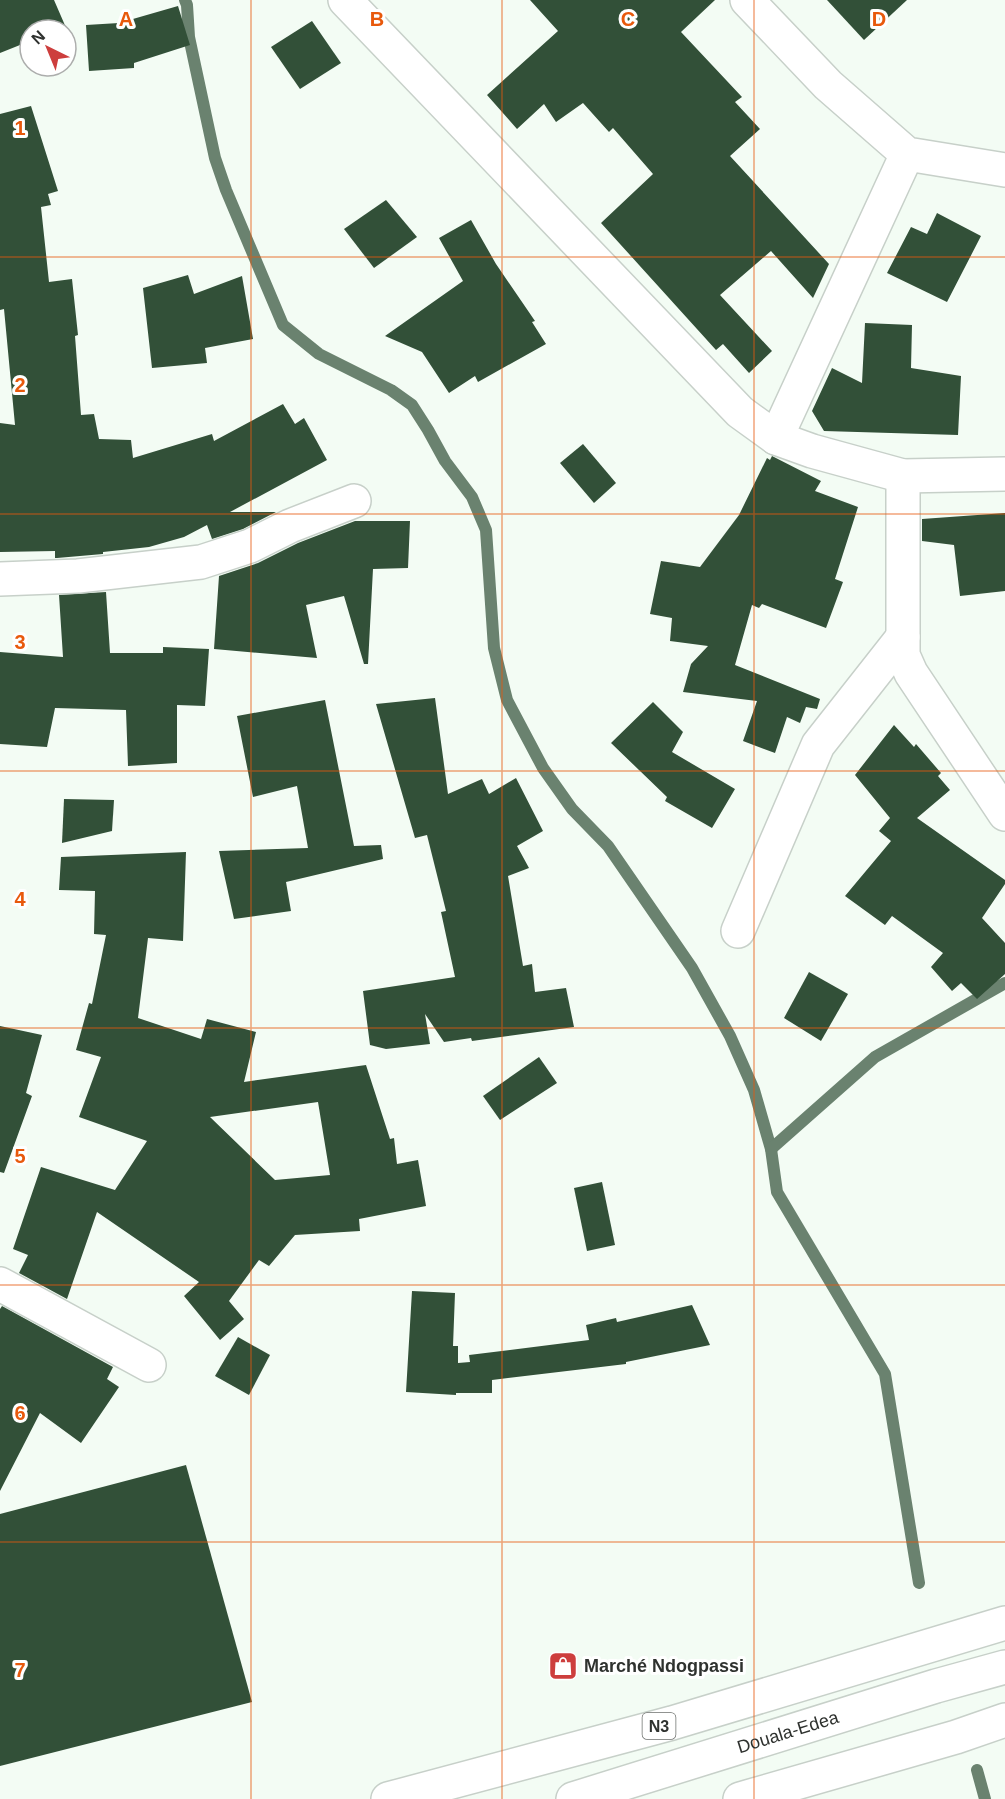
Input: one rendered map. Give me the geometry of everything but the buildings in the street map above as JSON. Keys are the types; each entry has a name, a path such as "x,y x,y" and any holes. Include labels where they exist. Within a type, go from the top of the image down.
{"main road":[{"path":"345,0 740,412 776,438 812,451 903,476 1005,474"},
{"path":"747,0 828,85 907,154 1005,170"},
{"path":"776,438 907,154"},
{"path":"903,476 903,655 911,673 1005,814"},
{"path":"0,579 78,576 201,562 250,546 290,526 354,501"},
{"path":"738,931 818,745 903,637"},
{"path":"0,1284 148,1365"},
{"name":"N3","path":"388,1799 683,1719 1005,1623"},
{"name":"Douala-Edea","path":"573,1799 936,1686 1005,1667"},
{"path":"740,1799 956,1737 1005,1720"}],"waterway":[{"path":"185,0 189,37 215,158 226,190 283,325 319,354 391,390 412,405 445,461 472,497 486,530 494,648 507,700 543,768 572,809 608,846 692,968 730,1036 754,1090 771,1149 777,1192 885,1374 919,1583"},
{"path":"771,1149 875,1057 1005,983"},
{"path":"977,1770 985,1799"}],"place":[{"name":"Marché Ndogpassi","path":"563,1666"}]}
